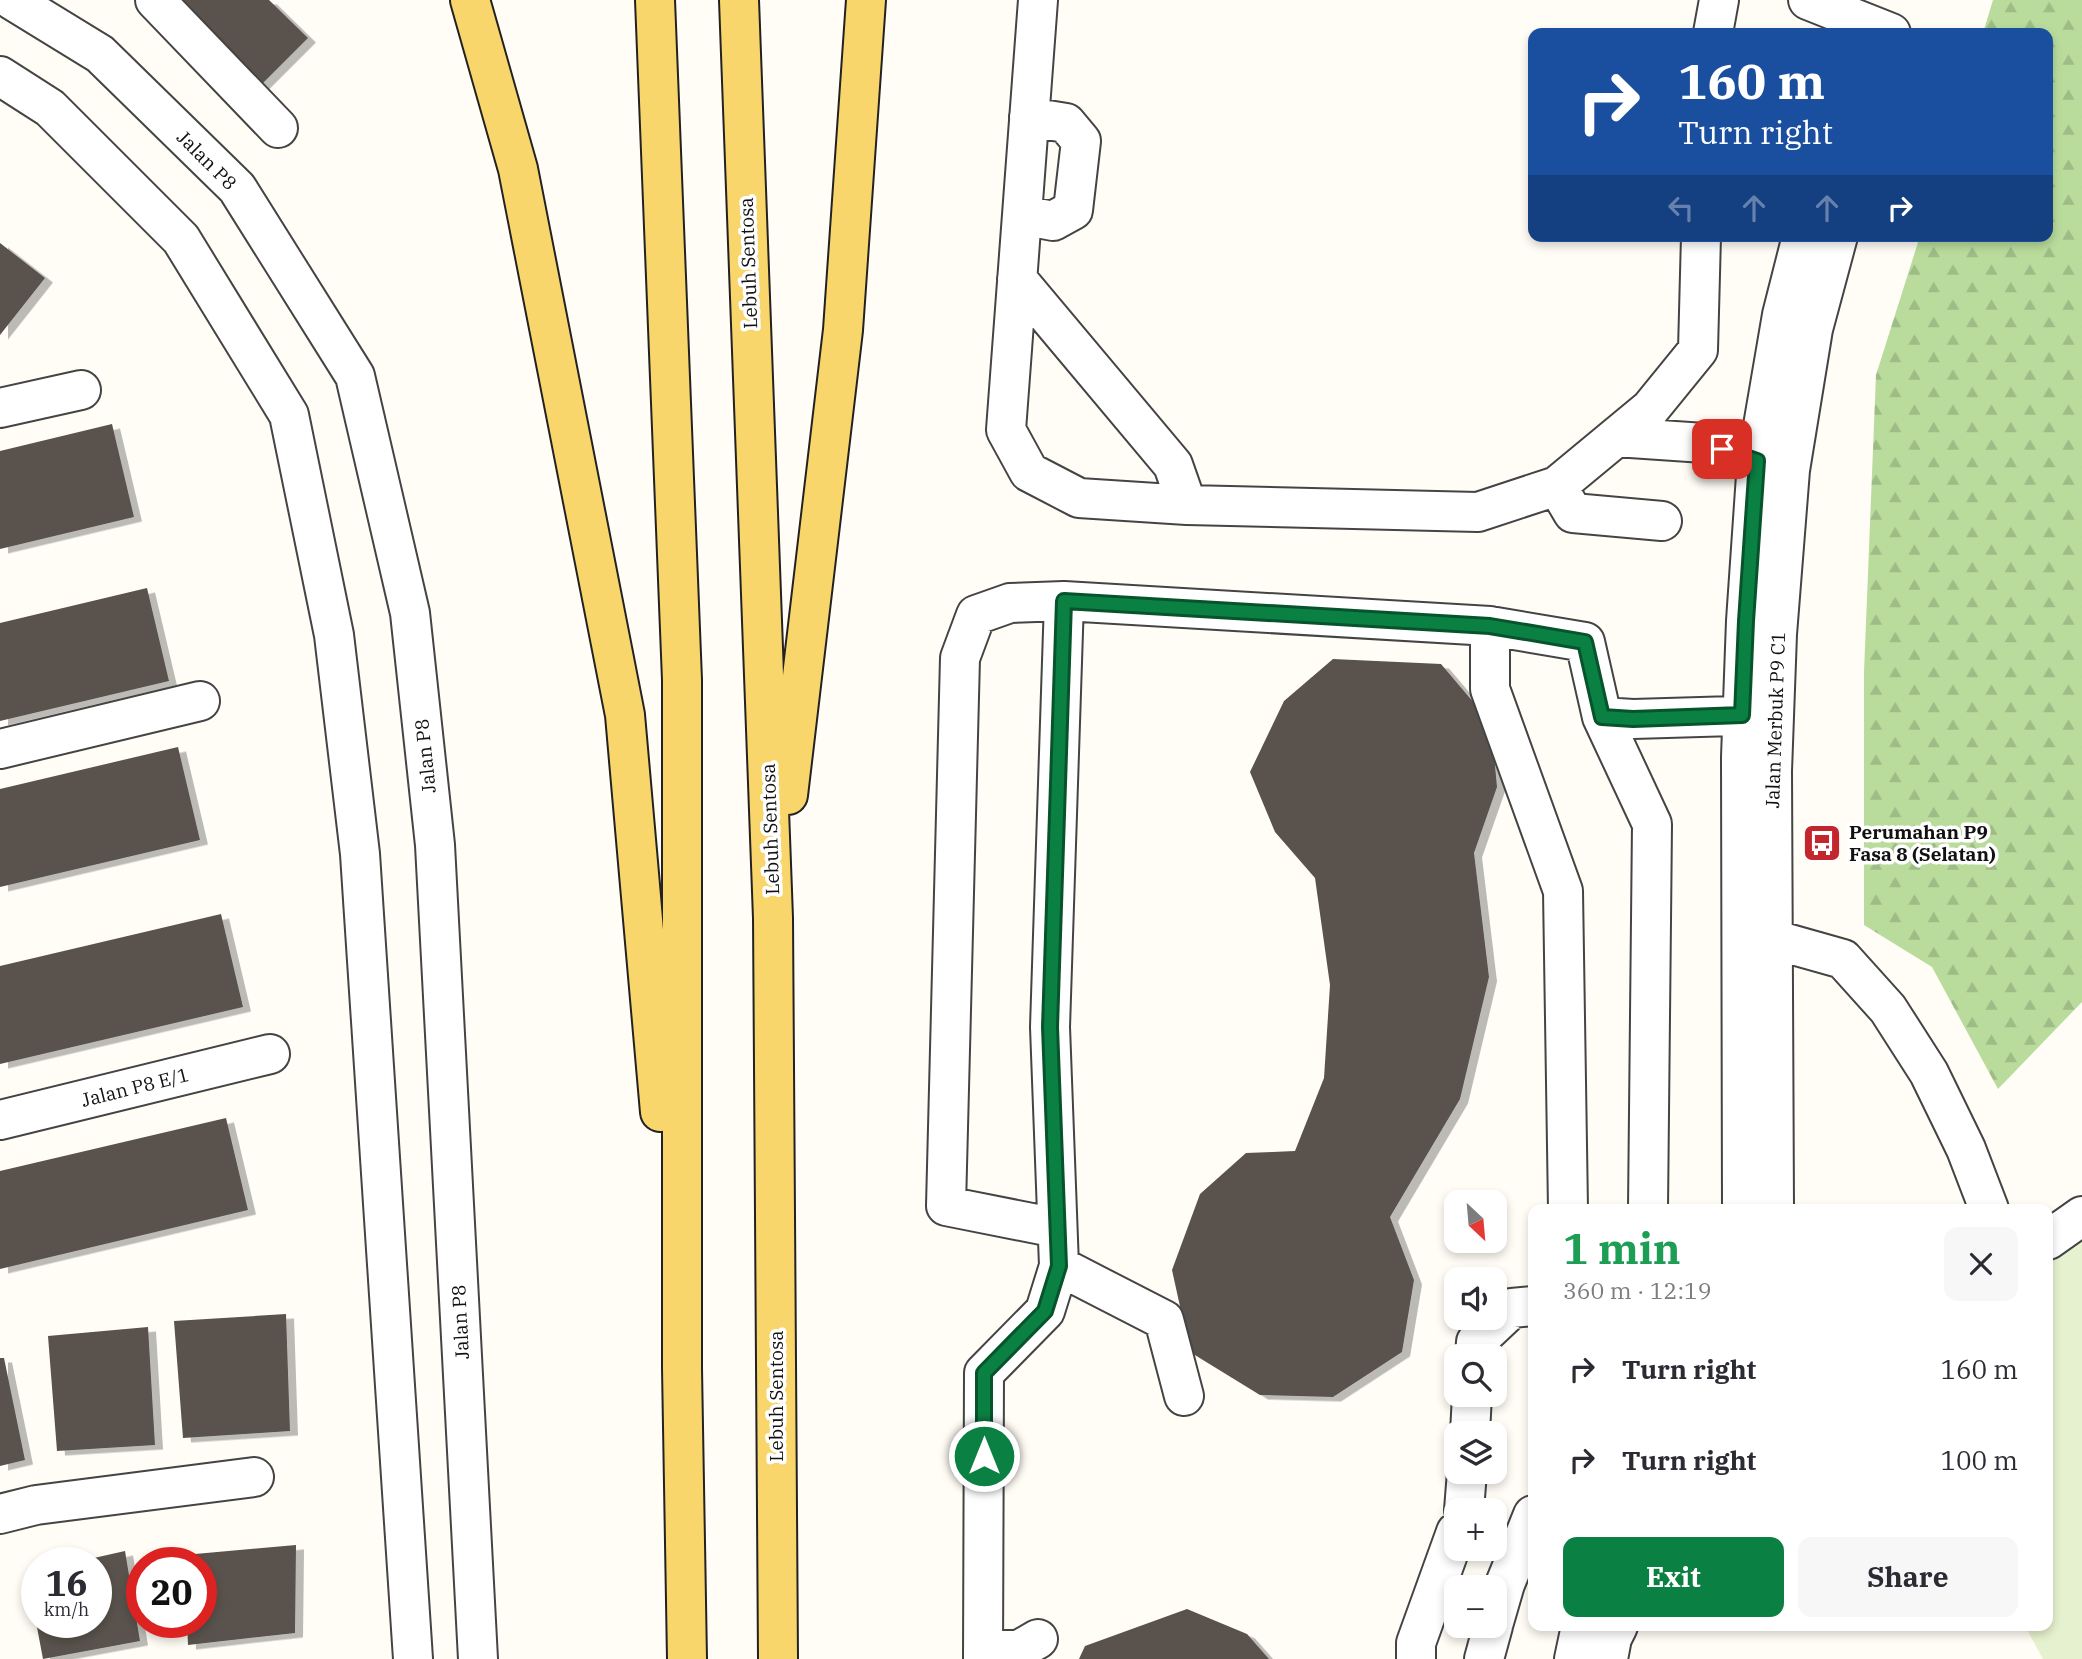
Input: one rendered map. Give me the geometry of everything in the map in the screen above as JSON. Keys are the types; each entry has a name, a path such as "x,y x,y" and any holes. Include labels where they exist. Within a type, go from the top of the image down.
{"main road":[{"path":"470,0 518,169 625,715 682,1368"},
{"path":"655,0 682,680 682,1368 687,1659"},
{"name":"Lebuh Sentosa","path":"738,0 773,918 778,1659"},
{"path":"773,918 843,330 866,0"}],"street":[{"path":"155,0 278,128"},
{"path":"1038,0 1006,430 1029,472 1079,498 1187,505 1478,512 1557,486 1650,409 1698,350 1701,242"},
{"path":"1714,28 1719,0"},
{"path":"1808,0 1872,24 1899,0"},
{"name":"Jalan P8","path":"32,4 100,54 237,188 355,376 410,613 435,845 478,1659"},
{"path":"0,76 50,108 181,239 289,415 334,635 360,853 414,1659"},
{"path":"1022,215 1053,221 1073,210 1081,141 1066,123 1029,117"},
{"name":"Jalan Merbuk P9 C1","path":"1741,1204 1758,715 1777,634 1773,466 1782,315 1800,242"},
{"name":"Jalan Merbuk P9 C1","path":"1773,466 1814,329 1836,242"},
{"path":"1017,279 1173,465 1187,505"},
{"path":"0,408 81,390"},
{"path":"1616,437 1704,443 1773,466"},
{"path":"1557,486 1573,513 1662,521"},
{"path":"1038,1639 1019,1650 983,1654 984,1373 1045,1311 1059,1266 1050,1027 1064,601"},
{"path":"1057,1228 946,1206 960,658 976,615 1010,603 1064,601 1490,626 1585,642 1602,717 1652,824 1648,1204"},
{"path":"1490,626 1490,689 1563,891 1568,1204"},
{"path":"0,749 200,701"},
{"path":"1602,717 1633,719 1758,715"},
{"name":"Jalan Merbuk P9 C1","path":"1758,715 1772,939 1774,1204"},
{"path":"1772,939 1843,959 1888,1009 1929,1073 1966,1149 1987,1204"},
{"name":"Jalan P8 E/1","path":"0,1120 270,1054"},
{"path":"2053,1236 2082,1216"},
{"path":"1059,1266 1164,1320 1184,1396"},
{"path":"1476,1344 1512,1308 1528,1306"},
{"path":"0,1514 36,1505 254,1477"},
{"path":"1507,1579 1528,1527"},
{"path":"1416,1659 1416,1643 1446,1561"},
{"path":"1574,1659 1580,1631"},
{"path":"1608,1659 1616,1631"},
{"path":"1484,1659 1490,1638"}],"green space":[{"path":"1993,0 2082,0 2082,1002 1998,1089 1932,967 1864,925 1864,672 1876,375 1918,242 2053,242 2053,28 1985,28"},
{"path":"2082,1198 2082,1659 2043,1659 2028,1631 2053,1631 2053,1213"}],"building":[{"path":"174,0 269,0 308,38 261,85"},
{"path":"0,243 45,278 0,335"},
{"path":"112,424 134,517 0,549 0,451"},
{"path":"147,588 169,681 0,721 0,623"},
{"path":"1333,659 1441,664 1491,723 1497,787 1474,853 1489,977 1460,1099 1390,1217 1414,1280 1402,1352 1333,1397 1260,1395 1190,1352 1172,1270 1200,1194 1246,1153 1295,1151 1324,1078 1330,985 1315,878 1275,832 1250,772 1284,701"},
{"path":"178,747 200,840 0,887 0,789"},
{"path":"221,914 243,1007 0,1064 0,966"},
{"path":"226,1118 248,1210 0,1269 0,1171"},
{"path":"286,1314 290,1431 183,1438 174,1321"},
{"path":"148,1327 155,1445 57,1451 48,1336"},
{"path":"0,1358 4,1358 25,1460 0,1466"},
{"path":"296,1545 295,1633 188,1645 188,1638 217,1638 217,1552"},
{"path":"125,1551 126,1638 140,1638 140,1641 43,1659 39,1638 112,1638 112,1554"},
{"path":"1187,1609 1247,1634 1269,1659 1079,1659 1085,1646"}],"place":[{"name":"Perumahan P9 Fasa 8 (Selatan)","path":"1822,843"}],"route":[{"path":"984,1456 984,1373 1045,1311 1059,1266 1050,1027 1064,601 1490,626 1585,642 1602,717 1633,719 1742,715 1757,461 1722,449"}]}
